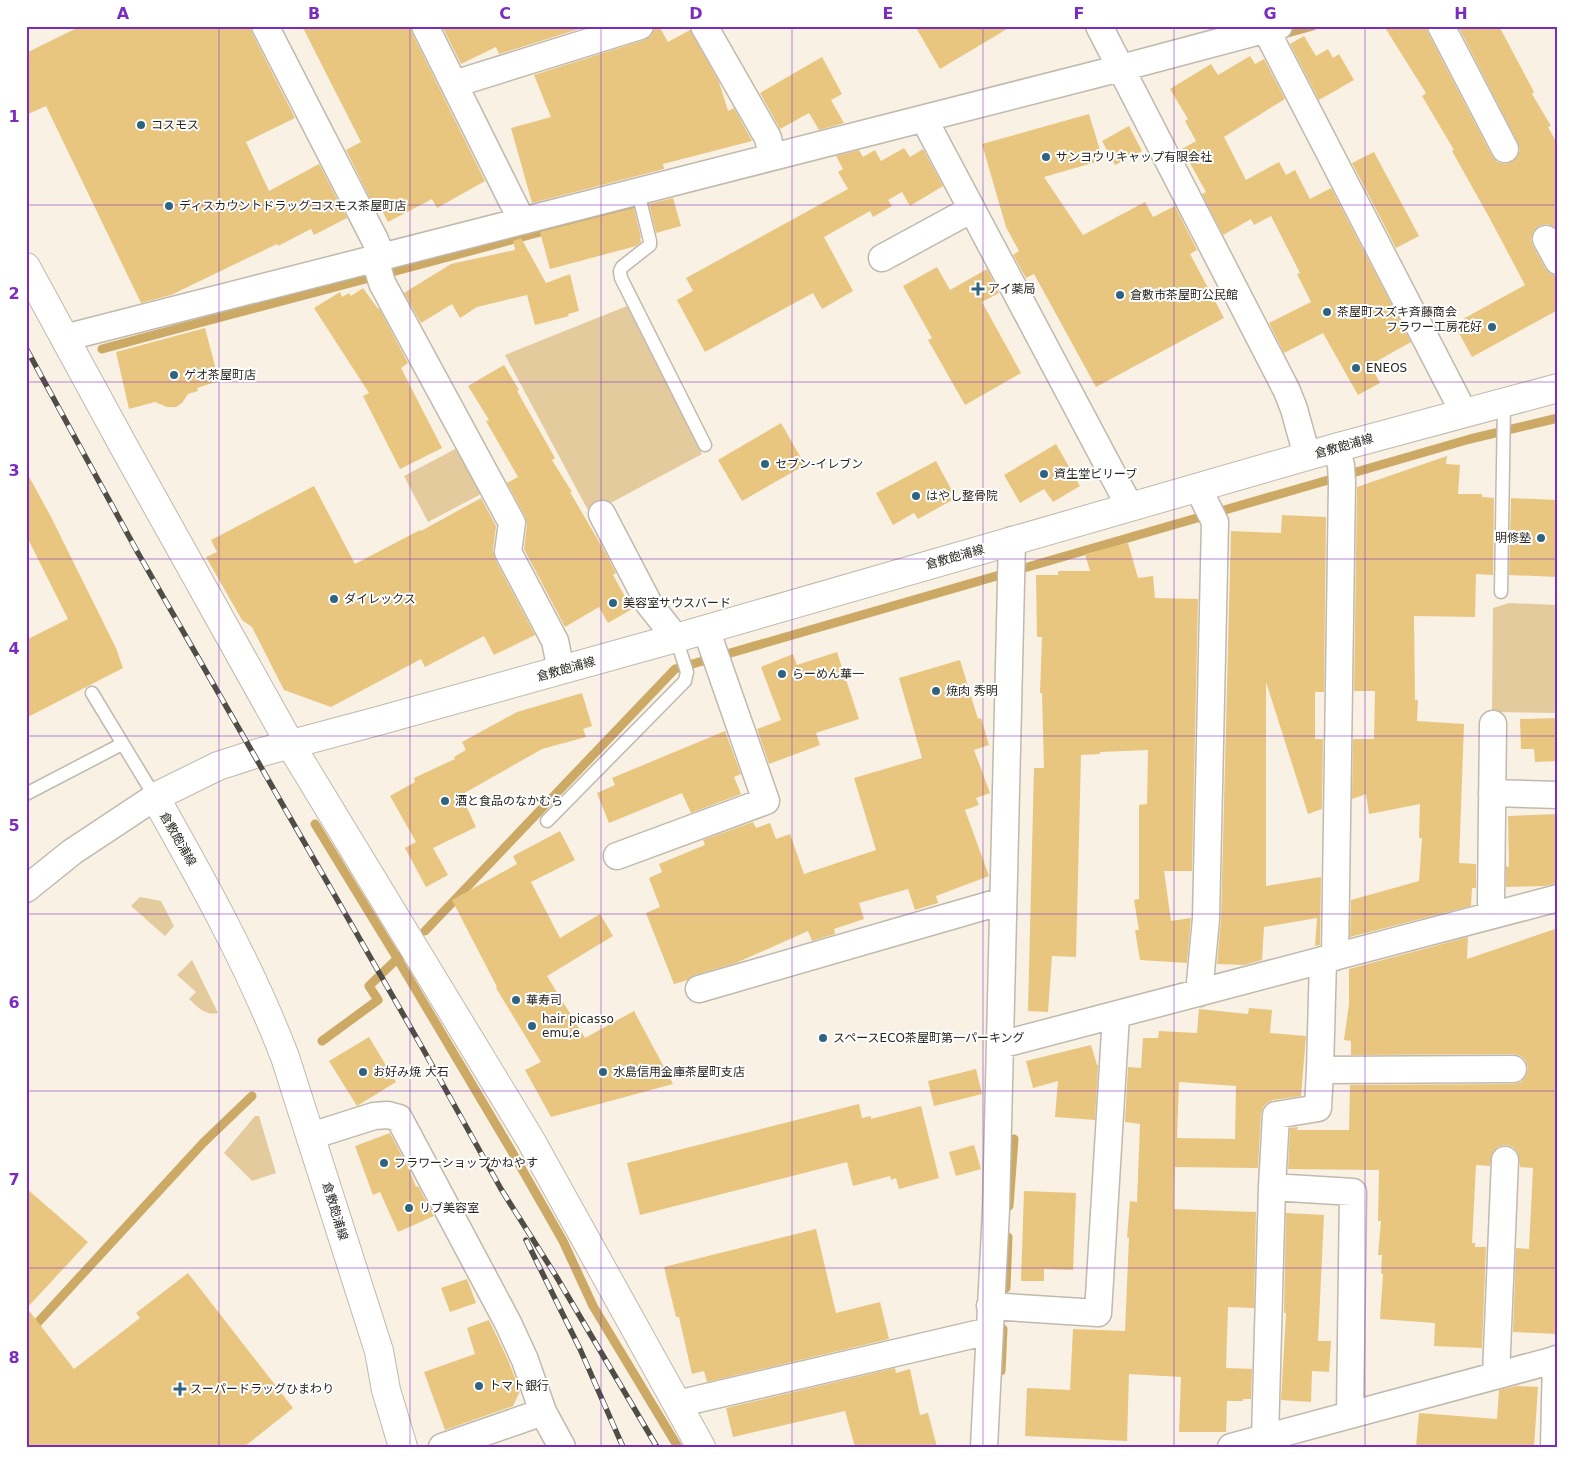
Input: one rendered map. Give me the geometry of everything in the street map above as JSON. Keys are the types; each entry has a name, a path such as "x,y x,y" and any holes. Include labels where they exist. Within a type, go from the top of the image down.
{"main road":[{"path":"26,267 290,744 530,1139 701,1447"},
{"name":"倉敷飽浦線","path":"418,1447 396,1387 379,1350 311,1136 269,1014 201,878 154,797 218,766 290,744 378,722 561,670 679,648 713,648 1012,562 1130,506 1207,506 1307,456 1340,466 1464,413 1504,414 1558,388"},
{"name":"倉敷飽浦線","path":"379,1350 386,1390 403,1447"}],"street":[{"path":"265,26 375,240 379,267 512,523 508,552 555,641 561,670"},
{"path":"425,26 522,221"},
{"path":"454,84 640,26"},
{"path":"704,26 768,138 772,157"},
{"path":"1098,26 1287,390 1307,456"},
{"path":"1441,26 1505,149"},
{"path":"64,338 379,267 522,221 640,202 772,157 927,125 1120,68 1270,32 1464,413"},
{"path":"927,125 1130,506"},
{"path":"882,258 972,209"},
{"path":"1265,1438 1272,1187 1276,1115 1318,1108 1326,966 1340,466"},
{"path":"1199,993 1206,919 1207,506"},
{"path":"602,514 649,604 679,648"},
{"path":"984,1447 996,1210 1012,562"},
{"path":"617,856 766,801 713,648"},
{"path":"1493,724 1491,902 1495,914"},
{"path":"1492,793 1558,796"},
{"path":"26,889 72,852 154,797"},
{"path":"1000,1046 1199,993 1326,966 1495,914 1558,898"},
{"path":"698,988 1004,900"},
{"path":"676,1404 989,1319 1098,1312 1116,1015"},
{"path":"1320,1070 1512,1069"},
{"path":"311,1136 374,1116 388,1115 399,1118 508,1323 525,1360 543,1412 562,1447"},
{"path":"1496,1375 1505,1160"},
{"path":"1272,1187 1354,1192 1350,1414"},
{"path":"1231,1447 1557,1359 1554,1447"},
{"path":"442,1447 543,1412"}],"lane":[{"path":"640,202 650,245 622,267 620,271 705,445"},
{"path":"1501,592 1504,414"},
{"path":"547,821 685,681 687,672 679,648"},
{"path":"92,693 154,797"},
{"path":"26,794 122,744"}],"shaded area":[{"path":"627,306 702,454 590,514 505,355"},
{"path":"461,446 485,492 428,522 404,476"},
{"path":"1509,603 1558,605 1558,713 1492,712 1493,608"},
{"path":"140,897 161,901 174,926 165,936 131,906"},
{"path":"192,960 218,1013 205,1012 189,999 196,992 177,975"},
{"path":"255,1116 259,1116 276,1173 252,1181 224,1153"}],"building":[{"name":"ディスカウントドラッグコスモス茶屋町店","path":"81,26 250,26 295,118 246,142 269,191 319,164 347,218 314,235 311,229 171,295 141,303 46,106 26,115 26,53"},
{"path":"302,26 410,26 485,181 437,208 432,199 388,222 377,201 373,204 346,150 361,142"},
{"path":"442,26 589,26 499,54 496,47 461,64"},
{"path":"655,26 659,26 668,42 690,30 719,82 728,111 734,108 752,141 663,164 664,169 532,203 511,128 551,117 534,75 644,40 651,36"},
{"path":"915,26 1012,26 940,69"},
{"path":"1384,26 1426,26 1492,156 1497,162 1505,164 1517,157 1520,150 1518,143 1458,26 1499,26 1534,92 1532,94 1551,126 1548,127 1558,145 1558,230 1547,224 1539,226 1534,231 1531,239 1545,268 1550,274 1558,276 1558,310 1472,357 1454,324 1525,285 1452,151 1454,150 1422,96 1426,93"},
{"path":"1304,36 1316,56 1328,49 1333,58 1339,54 1354,80 1319,100 1290,44"},
{"path":"1250,56 1255,64 1264,59 1285,99 1224,137 1246,180 1279,162 1286,175 1295,170 1310,199 1331,188 1411,342 1370,365 1380,383 1358,395 1323,333 1284,353 1269,323 1311,302 1297,274 1300,273 1271,216 1254,225 1251,219 1223,235 1202,194 1206,192 1182,149 1196,141 1185,121 1188,119 1170,89 1211,64 1218,75"},
{"path":"822,57 842,94 831,100 844,123 819,130 809,113 780,129 760,93"},
{"path":"1089,114 1103,160 1044,177 1083,235 1145,202 1153,217 1175,206 1197,250 1190,254 1224,318 1096,387 1034,274 1026,278 1013,255 1019,251 1006,227 982,144"},
{"path":"1129,126 1142,151 1115,165 1102,141"},
{"path":"904,148 910,157 923,149 943,186 910,206 902,192 888,200 892,206 873,217 870,211 824,237 853,291 822,309 813,293 705,352 677,300 693,291 686,278 848,189 838,172 843,169 836,156 859,150 863,157 875,150 881,161"},
{"path":"1374,152 1419,236 1396,248 1352,163"},
{"path":"673,198 681,226 656,233 649,204"},
{"path":"634,208 641,238 641,242 636,246 550,269 540,232"},
{"path":"521,238 546,283 570,274 579,311 568,314 569,316 535,325 527,295 477,307 460,318 452,304 421,323 404,293 451,264 515,250 513,241"},
{"path":"937,267 950,290 987,269 999,293 982,302 1021,373 965,405 928,340 932,338 903,286"},
{"path":"363,288 379,308 408,363 401,368 442,448 400,469 363,396 369,393 314,308 340,292 342,297 349,293 351,296"},
{"path":"205,328 219,381 197,388 198,391 188,394 182,403 176,407 167,407 155,402 129,409 116,352"},
{"path":"504,365 555,458 552,460 605,552 616,573 613,575 632,609 608,623 599,607 565,627 524,549 527,525 525,516 507,483 518,477 486,421 489,420 468,386"},
{"path":"781,423 805,465 742,501 718,460"},
{"path":"1056,444 1080,486 1053,502 1044,489 1020,503 1004,475"},
{"path":"1447,456 1446,464 1460,465 1458,494 1482,494 1482,497 1494,498 1493,575 1476,574 1475,617 1414,616 1415,700 1418,700 1417,721 1464,724 1459,863 1476,864 1476,888 1472,888 1471,906 1350,937 1351,900 1419,881 1422,838 1419,838 1420,804 1369,814 1366,794 1352,799 1353,739 1374,739 1375,691 1354,691 1357,487"},
{"path":"936,461 956,498 918,519 914,513 893,525 876,493"},
{"path":"26,471 116,648 123,668 26,718 26,640 68,619 26,535"},
{"path":"314,486 355,564 481,498 496,526 493,550 495,559 535,635 494,655 484,636 425,667 421,659 331,707 284,690 252,627 242,620 206,557 217,552 211,540"},
{"path":"1511,498 1558,500 1558,577 1509,575"},
{"path":"1282,515 1326,517 1324,692 1315,692 1315,739 1323,739 1322,809 1308,814 1266,682 1266,886 1321,877 1320,945 1315,946 1317,918 1264,927 1262,960 1244,965 1217,964 1221,919 1231,531 1281,533"},
{"path":"1128,543 1138,578 1153,576 1155,598 1198,599 1192,871 1164,871 1171,921 1191,918 1187,963 1140,960 1135,930 1139,930 1134,900 1139,899 1139,805 1147,804 1148,750 1100,752 1100,754 1081,755 1076,957 1052,956 1048,1012 1028,1011 1034,768 1044,768 1042,693 1040,693 1042,637 1037,637 1036,575 1058,575 1058,571 1090,571 1085,554"},
{"path":"837,652 859,719 816,733 820,745 769,764 757,729 781,720 761,667 793,654 797,665"},
{"path":"960,660 978,719 981,718 989,745 974,750 990,793 976,798 979,805 965,810 989,876 936,896 938,903 915,910 908,889 859,903 864,919 834,929 835,934 812,941 808,931 736,963 695,975 688,980 674,984 646,913 660,907 649,878 662,872 659,864 705,845 703,840 753,822 756,828 770,823 776,839 790,834 804,874 876,850 854,778 922,758 899,678"},
{"path":"582,693 592,726 583,729 586,737 542,749 461,795 476,827 433,848 448,875 426,887 405,848 416,842 390,796 415,782 414,778 455,759 454,757 466,750 462,742 517,712"},
{"path":"1558,718 1558,761 1535,762 1534,749 1521,749 1520,719"},
{"path":"725,731 741,774 734,777 741,794 691,813 682,793 609,823 597,793 615,785 612,778"},
{"path":"1558,814 1558,883 1545,886 1506,887 1506,866 1509,867 1508,816"},
{"path":"560,831 575,860 531,882 560,938 600,914 613,936 547,976 585,1038 634,1011 673,1084 551,1117 525,1070 541,1062 496,988 452,900 517,864 513,856"},
{"path":"1558,928 1558,1334 1513,1332 1516,1248 1529,1249 1533,1168 1520,1167 1518,1153 1513,1147 1505,1145 1498,1147 1493,1152 1490,1166 1476,1165 1472,1243 1475,1243 1475,1247 1486,1247 1482,1348 1434,1346 1435,1323 1380,1319 1383,1274 1381,1273 1382,1255 1378,1255 1381,1221 1378,1221 1379,1170 1288,1169 1290,1128 1298,1127 1297,1130 1349,1130 1350,1085 1513,1084 1521,1082 1526,1076 1528,1068 1526,1061 1521,1056 1513,1054 1351,1055 1351,1041 1344,1040 1349,1004 1349,969 1468,937 1467,959"},
{"path":"1249,1008 1272,1010 1270,1033 1306,1036 1301,1096 1273,1100 1263,1107 1258,1168 1175,1167 1174,1209 1256,1212 1254,1308 1228,1307 1226,1368 1252,1369 1251,1399 1227,1401 1226,1432 1179,1432 1181,1377 1129,1374 1127,1441 1025,1436 1027,1388 1070,1390 1073,1329 1125,1331 1129,1238 1127,1238 1130,1201 1137,1202 1140,1124 1125,1122 1128,1067 1141,1068 1143,1038 1158,1038 1159,1031 1197,1033 1199,1009 1248,1014","holes":["1179,1082 1236,1086 1235,1139 1177,1138"]},
{"path":"369,1037 396,1082 357,1106 329,1061"},
{"path":"1091,1045 1098,1065 1095,1120 1055,1117 1058,1081 1033,1088 1026,1061"},
{"path":"976,1069 982,1094 934,1106 928,1081"},
{"path":"859,1104 862,1118 871,1116 871,1119 921,1106 939,1178 899,1189 896,1178 891,1180 890,1176 853,1186 847,1162 640,1215 627,1163"},
{"path":"390,1133 409,1169 416,1187 418,1186 434,1216 398,1232 380,1192 373,1195 355,1146"},
{"path":"974,1145 981,1169 956,1176 949,1152"},
{"path":"26,1188 88,1242 27,1308 74,1369 140,1318 136,1313 188,1273 293,1408 244,1447 26,1447"},
{"path":"1024,1191 1076,1193 1073,1270 1044,1269 1044,1281 1021,1281"},
{"path":"1286,1213 1324,1215 1318,1341 1331,1341 1329,1372 1312,1371 1311,1402 1281,1400 1286,1313 1284,1313"},
{"path":"816,1229 836,1313 880,1302 889,1339 707,1382 704,1371 692,1374 679,1317 676,1317 664,1267"},
{"path":"467,1279 476,1303 450,1312 441,1288"},
{"path":"489,1320 520,1391 513,1406 445,1430 424,1372 475,1354 467,1328"},
{"path":"895,1368 896,1373 910,1369 920,1415 928,1413 937,1447 855,1447 845,1411 733,1437 726,1408"},
{"path":"1516,1386 1538,1387 1534,1447 1416,1447 1419,1413 1497,1419 1499,1390"}],"waterway":[{"path":"1280,35 1313,26"},
{"path":"102,349 630,207"},
{"path":"425,931 675,669 1470,439 1558,418"},
{"path":"315,824 511,1150 563,1241 593,1306 678,1447"},
{"path":"322,1041 378,1000 369,986 401,955"},
{"path":"30,1331 203,1143 252,1096"},
{"path":"1009,1206 1014,1139"},
{"path":"1006,1288 1008,1237"},
{"path":"1001,1371 1003,1329"}],"railway":[{"path":"26,348 138,553 423,1049 501,1189 556,1276 657,1447"},
{"path":"526,1240 580,1349 623,1447"}],"place":[{"name":"コスモス","path":"141,125"},
{"name":"サンヨウリキャップ有限会社","path":"1046,157"},
{"name":"ディスカウントドラッグコスモス茶屋町店","path":"169,206"},
{"name":"アイ薬局","path":"978,289"},
{"name":"倉敷市茶屋町公民館","path":"1120,295"},
{"name":"茶屋町スズキ斉藤商会","path":"1327,312"},
{"name":"フラワー工房花好","path":"1492,327"},
{"name":"ENEOS","path":"1356,368"},
{"name":"ゲオ茶屋町店","path":"174,375"},
{"name":"セブン-イレブン","path":"765,464"},
{"name":"資生堂ビリーブ","path":"1044,474"},
{"name":"はやし整骨院","path":"916,496"},
{"name":"明修塾","path":"1541,538"},
{"name":"ダイレックス","path":"334,599"},
{"name":"美容室サウスバード","path":"613,603"},
{"name":"らーめん華一","path":"782,674"},
{"name":"焼肉 秀明","path":"936,691"},
{"name":"酒と食品のなかむら","path":"445,801"},
{"name":"華寿司","path":"516,1000"},
{"name":"hair picasso emu,e","path":"532,1026"},
{"name":"スペースECO茶屋町第一パーキング","path":"823,1038"},
{"name":"お好み焼 大石","path":"363,1072"},
{"name":"水島信用金庫茶屋町支店","path":"603,1072"},
{"name":"フラワーショップかねやす","path":"384,1163"},
{"name":"リブ美容室","path":"409,1208"},
{"name":"トマト銀行","path":"479,1386"},
{"name":"スーパードラッグひまわり","path":"180,1389"}]}
